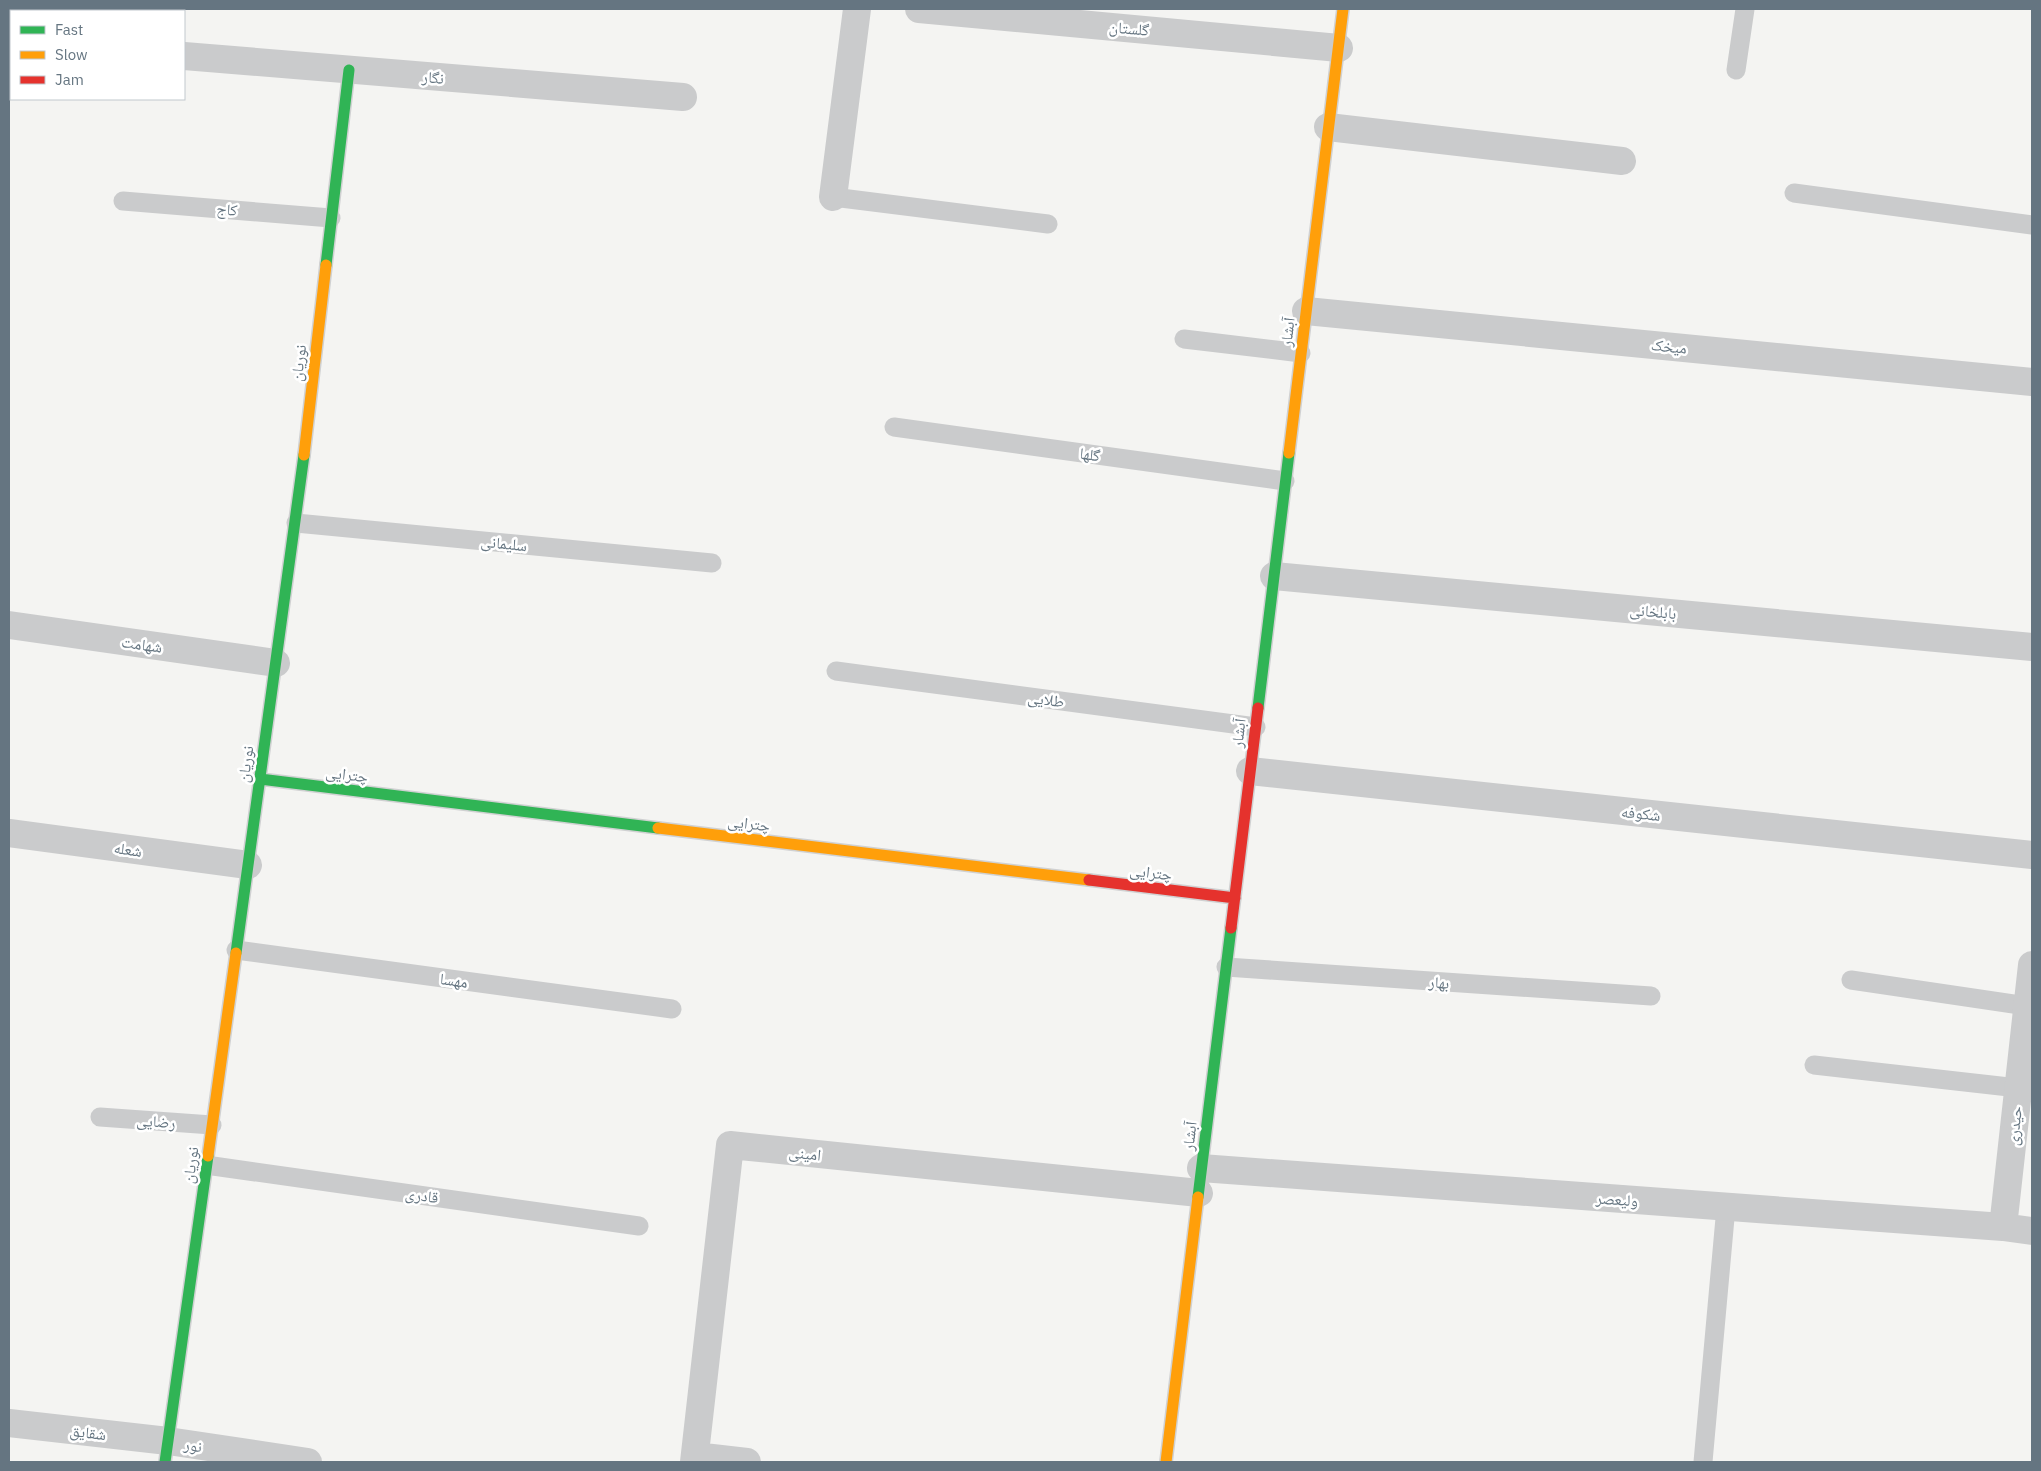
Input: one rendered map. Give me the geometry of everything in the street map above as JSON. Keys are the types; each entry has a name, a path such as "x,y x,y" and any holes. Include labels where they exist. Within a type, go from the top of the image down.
{"street":[{"path":"833,197 857,9"},
{"name":"گلستان","path":"919,9 1338,48"},
{"name":"آبشار","path":"1166,1462 1343,9"},
{"name":"نگار","path":"185,56 683,97"},
{"name":"نوریان","path":"166,1452 296,523 349,70"},
{"path":"1328,127 1622,161"},
{"name":"میخک","path":"1306,310 2032,382"},
{"name":"بابلخانی","path":"1274,576 2032,647"},
{"name":"شهامت","path":"9,625 276,663"},
{"name":"شکوفه","path":"1250,771 2032,855"},
{"name":"چترایی","path":"260,779 1235,898"},
{"name":"شعله","path":"9,833 248,865"},
{"name":"حیدری","path":"2003,1228 2032,965"},
{"name":"امینی","path":"694,1459 730,1145 1200,1181"},
{"name":"ولیعصر","path":"1200,1181 1726,1208 2032,1231"},
{"name":"شقایق","path":"9,1423 166,1452"},
{"name":"نور","path":"166,1452 308,1462"},
{"path":"694,1459 747,1462"}],"lane":[{"path":"1736,70 1745,9"},
{"path":"1794,193 2032,225"},
{"path":"833,197 1048,224"},
{"name":"کاج","path":"122,201 331,218"},
{"path":"1184,338 1301,353"},
{"name":"گلها","path":"894,426 1286,481"},
{"name":"سلیمانی","path":"296,523 712,563"},
{"name":"طلایی","path":"836,671 1256,727"},
{"name":"مهسا","path":"236,950 672,1009"},
{"name":"بهار","path":"1226,967 1651,996"},
{"path":"1851,980 2028,1006"},
{"path":"1814,1065 2018,1088"},
{"name":"رضایی","path":"100,1117 212,1125"},
{"name":"قادری","path":"206,1165 639,1226"},
{"path":"1703,1462 1726,1208"}],"shaded area":[{"path":"9,9 56,9 10,10 11,100 9,104"}],"traffic: fast":[{"path":"326,265 349,70"},
{"path":"1258,708 1289,453"},
{"path":"236,953 304,455"},
{"path":"260,779 658,828"},
{"path":"1198,1197 1231,928"},
{"path":"165,1462 208,1156"}],"traffic: slow":[{"path":"1289,453 1343,9"},
{"path":"304,455 326,265"},
{"path":"658,828 1089,880"},
{"path":"208,1156 236,953"},
{"path":"1166,1462 1198,1197"}],"traffic: jam":[{"path":"1231,928 1258,708"},
{"path":"1089,880 1235,898"}]}
